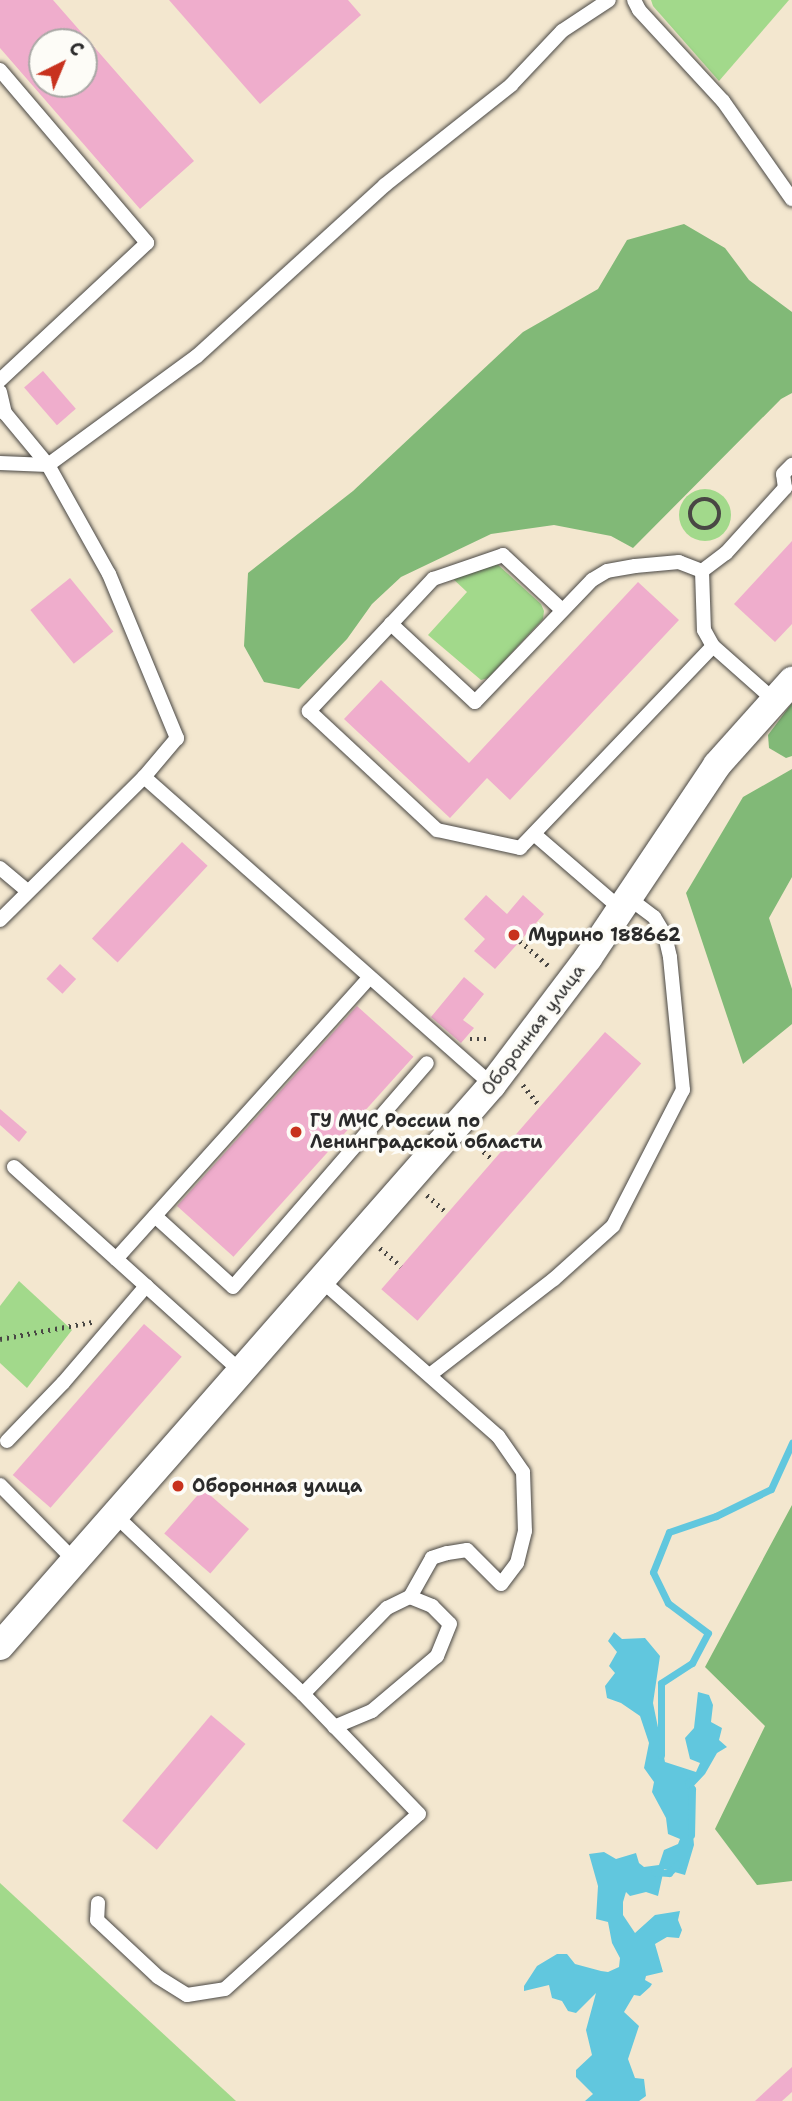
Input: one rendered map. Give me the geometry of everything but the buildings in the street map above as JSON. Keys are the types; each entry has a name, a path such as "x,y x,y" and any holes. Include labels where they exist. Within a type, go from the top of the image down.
{"street":[{"name":"Оборонная улица","path":"0,1646 322,1281 505,1080 717,765 783,690"}],"lane":[{"path":"0,463 48,465 197,356 385,185 510,85 562,32 609,0"},
{"path":"634,0 639,10 723,101 792,199"},
{"path":"0,71 147,243 0,380"},
{"path":"0,392 5,413 48,465 109,574 177,738 144,777 0,920"},
{"path":"702,571 726,553 785,488 783,474 792,465"},
{"path":"562,610 503,555 433,579 309,711 437,830 520,848 713,646"},
{"path":"391,624 475,702 592,580 607,572 679,562 702,571"},
{"path":"702,571 704,630 713,646 783,690"},
{"path":"144,777 369,978 505,1080"},
{"path":"431,1374 554,1279 613,1226 683,1090 670,957 665,934 654,917 625,904 534,834"},
{"path":"0,868 27,891"},
{"path":"116,1259 369,978"},
{"path":"155,1216 233,1287 428,1063"},
{"path":"14,1167 242,1372"},
{"path":"303,1694 387,1608 411,1597 432,1558 467,1550 501,1584 517,1563 525,1531 523,1472 498,1436 431,1374 322,1281"},
{"path":"2,1442 146,1286"},
{"path":"0,1485 75,1561"},
{"path":"98,1903 97,1920 158,1978 187,1994 225,1989 419,1814 303,1694 116,1516"},
{"path":"334,1727 372,1711 437,1656 450,1624 432,1606 411,1597"}],"path":[{"path":"699,499 715,502 719,508 720,516 711,528 695,526 690,519 693,504 699,499"},
{"path":"520,941 551,968"},
{"path":"464,1040 490,1039"},
{"path":"505,1080 540,1106"},
{"path":"0,1339 120,1317"}],"green space":[{"path":"651,0 789,0 719,81 653,6"},
{"path":"684,224 725,248 749,280 792,312 792,393 781,399 633,548 611,536 554,525 491,534 401,577 372,604 347,639 299,689 264,682 244,646 248,573 353,491 523,332 598,289 627,240"},
{"path":"705,489 715,491 723,497 729,505 729,525 723,533 715,539 705,541 695,539 687,533 681,525 679,515 681,505 687,497 695,491"},
{"path":"497,564 541,604 543,619 488,678 481,680 428,635 467,592 450,576"},
{"path":"792,703 792,756 786,758 769,748 768,735"},
{"path":"792,769 792,877 769,918 792,989 792,1024 743,1064 686,893 743,797"},
{"path":"19,1281 72,1330 27,1388 0,1363 0,1306"},
{"path":"792,1505 792,1881 757,1885 715,1829 765,1726 705,1667"},
{"path":"0,1883 236,2101 0,2101"}],"water":[{"path":"614,1632 622,1639 645,1638 660,1656 653,1703 665,1762 696,1772 700,1763 690,1759 685,1738 694,1728 698,1692 709,1695 713,1705 711,1722 722,1728 719,1740 727,1747 717,1753 705,1774 689,1791 694,1845 685,1875 664,1869 658,1896 646,1892 630,1896 626,1892 623,1902 623,1915 635,1933 655,1915 680,1911 678,1920 682,1930 679,1938 667,1937 655,1944 663,1972 646,1976 645,1980 652,1984 640,1996 634,1995 624,2012 639,2026 628,2059 635,2078 644,2079 646,2096 639,2101 585,2101 593,2094 576,2077 576,2070 592,2055 586,2030 596,1993 576,2013 568,2011 562,2001 552,1998 549,1985 524,1991 524,1986 537,1966 557,1954 567,1954 575,1964 601,1971 608,1972 619,1967 620,1958 612,1943 608,1922 596,1919 598,1886 589,1854 604,1852 616,1859 636,1853 639,1863 644,1867 659,1865 664,1850 678,1844 680,1839 668,1834 666,1818 652,1792 654,1782 644,1768 649,1743 640,1716 621,1703 607,1698 605,1686 615,1673 609,1666 617,1652 608,1641"}],"waterway":[{"path":"661,1755 661,1683 692,1663 708,1633 668,1603 653,1572 669,1532 716,1516 771,1489 792,1443"},
{"path":"688,1782 692,1789 691,1835"},
{"path":"654,1872 669,1873 677,1864"}],"place":[{"name":"Мурино 188662","path":"514,935"},
{"name":"ГУ МЧС России по Ленинградской области","path":"296,1132"},
{"name":"Оборонная улица","path":"178,1486"}]}
